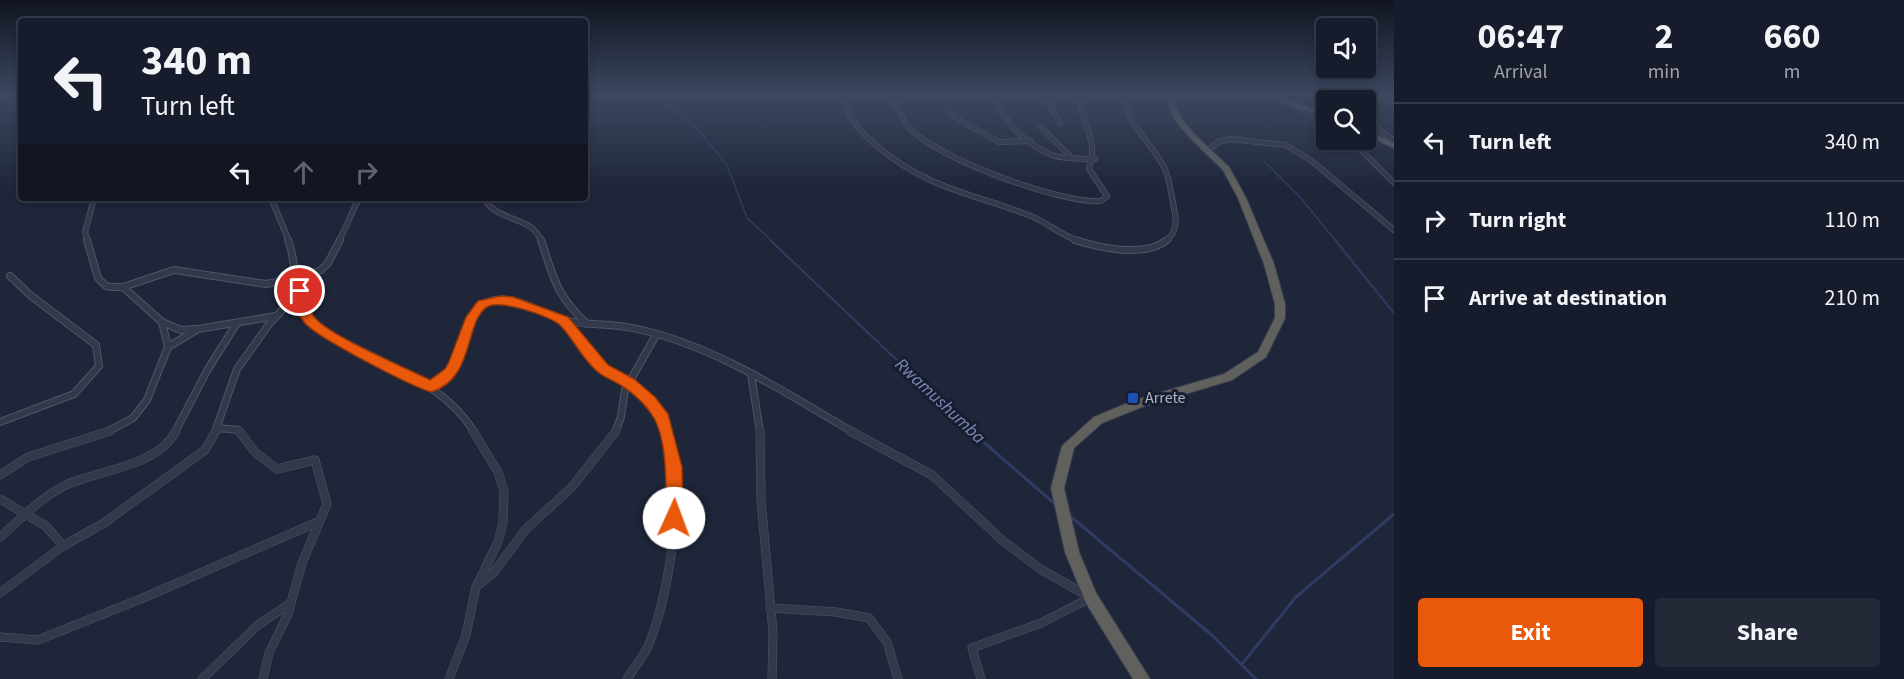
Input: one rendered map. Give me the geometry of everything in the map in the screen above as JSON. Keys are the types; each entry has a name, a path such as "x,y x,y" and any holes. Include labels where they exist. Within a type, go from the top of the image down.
{"highway":[{"path":"1142,679 1090,597 1066,537 1057,497 1062,459 1089,425 1105,415 1131,404 1231,376 1252,364 1264,350 1278,323 1279,300 1275,284 1249,214 1233,180 1185,126"},
{"path":"1376,137 1394,146"}],"street":[{"path":"855,126 898,166 943,190 1029,215 1072,239 1088,245 1106,248 1149,248 1170,239 1176,218 1171,184 1164,167 1135,126"},
{"path":"907,126 957,159 989,173 1070,199 1088,202 1101,201 1107,196 1090,170 1095,159 1094,142 1087,126"},
{"path":"970,126 999,142 1030,141"},
{"path":"1013,126 1051,155 1095,159"},
{"path":"1040,126 1070,156"},
{"path":"1376,127 1394,141"},
{"path":"1208,150 1220,141 1230,139 1286,145 1312,162 1394,230"},
{"path":"1365,150 1376,167 1394,183"},
{"path":"93,201 85,232 96,274 106,286 123,287 174,270 210,273 266,284 299,279 321,270 328,263 358,201"},
{"path":"272,201 282,220 299,279 301,302 309,320 328,334 431,387 466,419 488,452 504,491 503,522 498,542 476,587 466,635 449,679"},
{"path":"485,201 496,214 531,226 538,232 557,288 567,305 586,324"},
{"path":"0,422 74,394 99,366 96,345 67,321 24,292 10,276"},
{"path":"123,287 162,322 181,330 277,316"},
{"path":"0,593 63,546 104,523 205,450 217,428 237,369 277,316 300,291"},
{"path":"431,387 450,373 473,317 483,304 501,300 513,301 563,320 624,326 656,335 715,355 901,460 932,474 1002,540 1040,568 1090,597"},
{"path":"563,320 603,369 629,383 650,401 662,418 674,467 676,501 671,550 658,617 648,646 627,679"},
{"path":"0,475 28,457 104,434 133,417 147,400 168,347 162,322"},
{"path":"0,537 50,495 66,485 148,456 172,438 208,369 237,323"},
{"path":"168,347 198,329"},
{"path":"476,587 494,572 526,529 572,487 603,449 615,432 621,417 625,390 656,335"},
{"path":"751,374 760,431 761,500 773,632 772,679"},
{"path":"217,428 239,430 248,445 262,460 277,469 315,460 327,504 302,562 291,603 269,653 263,679"},
{"path":"0,499 46,526 63,546"},
{"path":"0,637 38,640 143,598 320,521"},
{"path":"981,679 972,648 1041,623 1090,597"},
{"path":"202,679 258,625 291,603"},
{"path":"770,608 836,612 869,618 887,642 898,679"}],"waterway":[{"name":"Rwamushumba","path":"695,126 727,165 747,218 772,241"},
{"path":"1264,161 1299,196 1336,241"},
{"name":"Rwamushumba","path":"770,240 973,432"},
{"path":"1335,240 1394,313"},
{"name":"Rwamushumba","path":"971,431 1056,505"},
{"path":"1242,664 1296,597 1394,514"},
{"name":"Rwamushumba","path":"1070,516 1213,636 1256,679"}],"place":[{"name":"Arrete","path":"1133,398"}],"route":[{"path":"300,291 301,302 309,320 328,334 431,387 450,373 473,317 483,304 489,301 513,301 563,320 603,369 629,383 650,401 662,418 674,467 676,501 674,518"}]}
